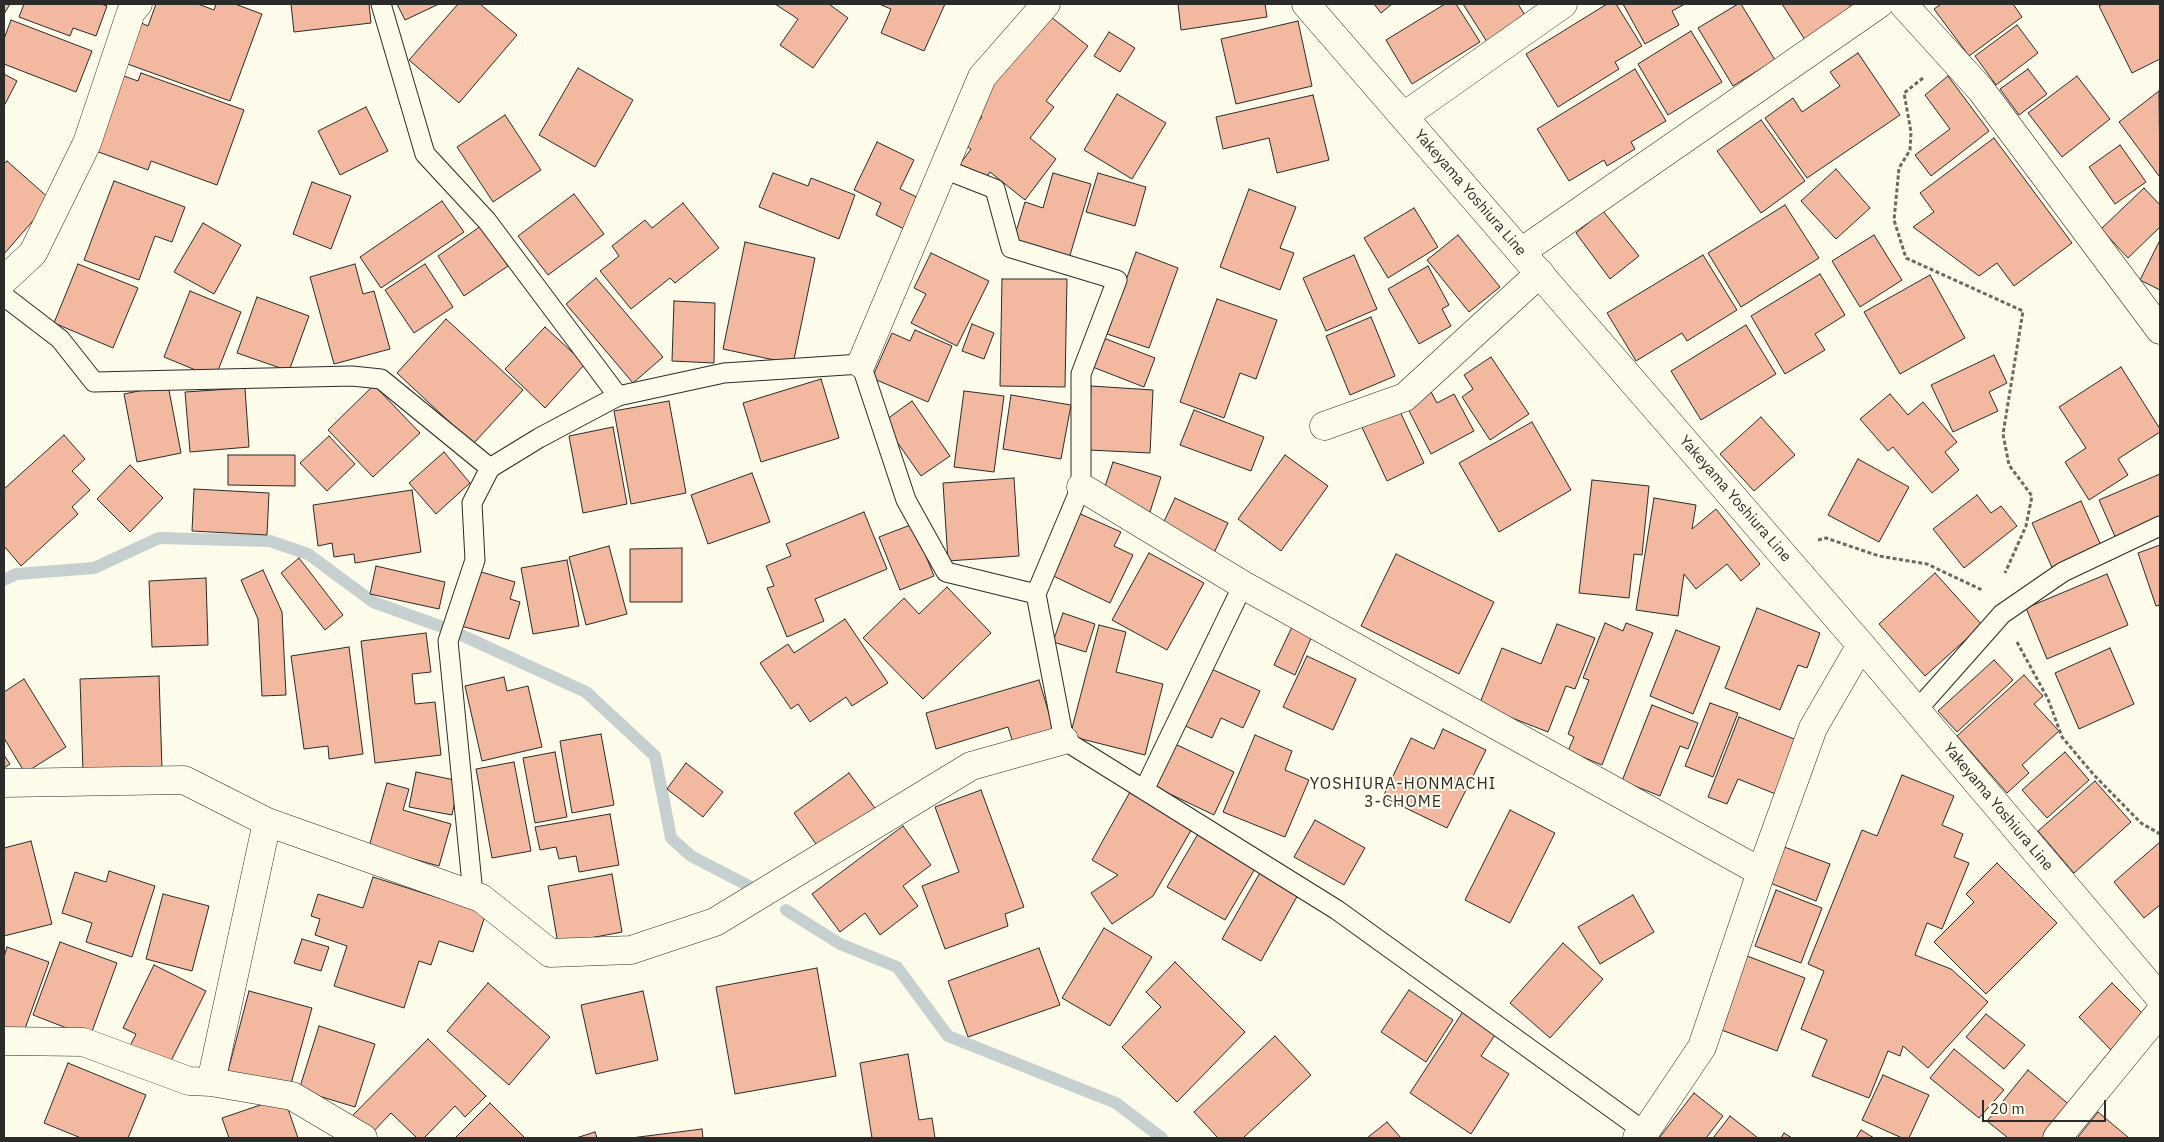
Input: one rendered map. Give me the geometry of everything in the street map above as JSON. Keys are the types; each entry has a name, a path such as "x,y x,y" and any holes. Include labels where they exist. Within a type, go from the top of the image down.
{"street":[{"path":"4,280 33,253 87,143 131,12 138,4"},
{"path":"861,364 982,78 1046,4"},
{"name":"Yakeyama Yoshiura Line","path":"1306,4 1917,710 2160,998"},
{"path":"1404,116 1563,4"},
{"path":"1521,252 1879,4"},
{"path":"1903,4 1981,90 2160,330"},
{"path":"1324,426 1405,397 1540,273"},
{"path":"1081,487 1243,585 1761,872"},
{"path":"1644,1136 1702,1047 1761,872 1813,728 1861,645"},
{"path":"4,782 184,780 267,822 473,894 481,898 550,953 631,950 715,922 971,766 1064,740"},
{"path":"211,1082 267,822"},
{"path":"2057,1138 2160,1012"},
{"path":"4,1041 83,1042 189,1081 211,1082 292,1096 363,1138"}],"lane":[{"path":"381,4 425,154 487,221 618,396"},
{"path":"944,169 995,189 1010,248 1117,280 1081,374 1081,487 1036,594 1064,740 1336,910 1644,1136"},
{"path":"4,296 60,339 94,382 352,376 381,380 490,468"},
{"path":"473,894 448,641 475,560 472,503 490,468 539,438 618,396 724,373 861,364 906,500 946,572 1036,594"},
{"path":"1917,710 2002,614 2063,572 2160,526"},
{"path":"1144,790 1243,585"}],"path":[{"path":"1951,57 1904,93 1911,132 1910,150 1899,168 1894,220 1906,258 2023,311 2003,434 2009,465 2032,496 2026,526 2004,576"}],"building":[{"path":"4,4 10,4 4,14"},
{"path":"24,4 101,4 107,6 96,36 73,28 70,36 19,17"},
{"path":"156,4 198,4 214,10 216,4 235,4 262,14 230,101 122,62 137,21 148,26"},
{"path":"291,4 369,4 371,23 294,32"},
{"path":"397,4 439,4 405,20"},
{"path":"458,4 480,4 517,35 459,103 409,60"},
{"path":"775,4 829,4 848,18 813,68 780,45 798,19"},
{"path":"879,4 945,4 924,51 881,33 891,9"},
{"path":"1178,4 1265,4 1267,17 1181,30"},
{"path":"1374,4 1392,4 1381,13"},
{"path":"1445,4 1456,4 1480,42 1412,84 1386,40"},
{"path":"1463,4 1518,4 1528,20 1489,45"},
{"path":"1607,4 1616,4 1642,46 1615,62 1619,69 1558,107 1526,54"},
{"path":"1623,4 1685,4 1672,11 1679,25 1645,44"},
{"path":"1741,4 1775,60 1733,86 1698,28"},
{"path":"1782,4 1849,4 1853,11 1805,40"},
{"path":"1941,4 2013,4 2022,17 1969,56 1934,9"},
{"path":"2103,4 2160,4 2160,59 2132,73 2099,6"},
{"path":"1046,13 1088,46 1046,101 1054,107 1030,138 1056,159 1025,200 990,172 983,182 960,164 971,149 962,143 982,117 972,109"},
{"path":"11,20 92,51 76,92 4,64 4,39"},
{"path":"1298,21 1312,86 1236,104 1221,39"},
{"path":"2017,25 2038,53 1996,85 1975,56"},
{"path":"1691,31 1722,82 1668,115 1638,64"},
{"path":"1109,32 1135,48 1120,72 1094,56"},
{"path":"1858,53 1900,115 1807,178 1765,118 1793,98 1802,112 1840,86 1830,72"},
{"path":"578,68 633,100 595,167 539,135"},
{"path":"1635,69 1666,121 1631,142 1635,149 1607,166 1604,160 1569,181 1537,129"},
{"path":"2028,69 2047,94 2019,115 2000,89"},
{"path":"141,73 244,110 217,185 151,161 148,170 93,150 121,75 138,81"},
{"path":"4,74 17,81 4,106"},
{"path":"1948,76 1989,131 1931,176 1915,155 1950,129 1925,95"},
{"path":"2077,76 2110,119 2062,157 2028,113"},
{"path":"2159,91 2160,175 2159,176 2119,122"},
{"path":"1117,94 1166,123 1132,179 1084,150"},
{"path":"1313,95 1329,160 1277,173 1269,138 1223,149 1216,117"},
{"path":"366,107 388,151 340,175 318,131"},
{"path":"505,115 541,170 493,202 457,147"},
{"path":"1761,120 1805,181 1761,213 1717,151"},
{"path":"1994,138 2072,243 2014,286 1997,263 1979,276 1913,227 1934,212 1920,193"},
{"path":"877,142 914,160 900,189 927,202 912,233 876,215 881,203 854,190"},
{"path":"2120,145 2146,182 2115,204 2089,167"},
{"path":"7,161 51,200 4,254 4,164"},
{"path":"1836,169 1870,208 1836,239 1801,201"},
{"path":"773,173 808,186 811,178 855,195 839,239 759,207"},
{"path":"1053,173 1091,184 1068,262 1012,245 1025,202 1043,208"},
{"path":"1098,173 1146,187 1135,226 1086,212"},
{"path":"114,181 185,207 172,242 155,236 139,280 84,260"},
{"path":"312,182 351,196 331,249 293,234"},
{"path":"2144,188 2160,205 2160,227 2128,258 2101,229"},
{"path":"1249,189 1296,207 1280,248 1294,253 1280,290 1220,267"},
{"path":"574,194 604,234 548,275 518,236"},
{"path":"442,201 464,232 381,288 360,257"},
{"path":"683,203 719,248 675,283 670,278 631,309 600,271 619,256 612,246 645,220 652,228"},
{"path":"1785,205 1819,258 1741,307 1708,253"},
{"path":"1414,208 1438,247 1388,278 1364,238"},
{"path":"1603,211 1639,256 1610,279 1576,233"},
{"path":"203,223 241,245 214,294 174,272"},
{"path":"481,226 508,266 464,296 438,256"},
{"path":"1458,235 1500,287 1469,312 1427,260"},
{"path":"1874,235 1902,280 1860,307 1832,261"},
{"path":"2160,240 2160,290 2140,280"},
{"path":"745,242 815,258 793,364 723,349"},
{"path":"1136,252 1178,268 1149,348 1107,334"},
{"path":"931,253 989,281 957,346 911,323 926,294 914,288"},
{"path":"1354,255 1377,309 1326,331 1303,278"},
{"path":"1703,255 1737,310 1687,341 1682,333 1636,361 1607,313"},
{"path":"78,264 138,288 113,348 54,323"},
{"path":"355,264 363,294 374,291 390,349 334,364 310,277"},
{"path":"425,264 453,307 414,333 385,290"},
{"path":"1428,266 1449,305 1442,309 1451,326 1419,344 1388,289"},
{"path":"1820,274 1845,315 1815,334 1825,350 1785,374 1751,316"},
{"path":"1930,275 1965,338 1900,374 1864,312"},
{"path":"596,278 663,357 633,383 566,304"},
{"path":"1002,279 1067,279 1065,387 1000,386"},
{"path":"190,291 241,312 215,378 164,357"},
{"path":"257,297 309,316 289,371 237,353"},
{"path":"1217,299 1277,320 1256,379 1240,373 1224,418 1180,402"},
{"path":"674,301 715,303 714,363 672,361"},
{"path":"1371,317 1395,376 1350,395 1326,336"},
{"path":"446,319 523,390 473,444 397,373"},
{"path":"972,324 994,333 984,359 962,351"},
{"path":"1746,325 1776,374 1701,420 1671,371"},
{"path":"545,327 585,364 545,408 505,369"},
{"path":"915,330 952,346 928,402 872,378 892,333 910,341"},
{"path":"1101,337 1155,358 1144,387 1090,366"},
{"path":"1994,355 2007,383 1989,392 1998,411 1953,432 1931,385"},
{"path":"1491,357 1529,414 1490,440 1462,397 1473,389 1464,375"},
{"path":"2121,367 2160,429 2160,432 2118,459 2128,475 2089,500 2065,462 2086,448 2059,407"},
{"path":"821,379 839,438 761,462 743,403"},
{"path":"168,385 181,453 137,462 124,394"},
{"path":"374,385 420,433 373,477 328,430"},
{"path":"1091,386 1153,390 1150,453 1089,450"},
{"path":"245,388 249,447 190,452 185,392"},
{"path":"1429,388 1437,403 1454,394 1474,431 1431,454 1404,401"},
{"path":"964,391 1004,396 994,472 954,467"},
{"path":"1890,394 1908,415 1923,402 1957,442 1945,452 1959,470 1932,493 1893,447 1888,451 1860,419"},
{"path":"1011,395 1071,405 1061,459 1003,449"},
{"path":"669,401 686,493 631,504 614,411"},
{"path":"912,401 950,456 921,476 883,422"},
{"path":"1397,405 1424,463 1387,481 1360,423"},
{"path":"1194,410 1264,437 1251,471 1180,445"},
{"path":"1761,417 1795,455 1754,491 1720,454"},
{"path":"1532,422 1571,490 1499,532 1459,463"},
{"path":"613,427 627,504 583,513 569,436"},
{"path":"64,435 85,459 72,471 90,490 72,507 78,514 21,566 4,546 4,489"},
{"path":"329,436 355,464 327,491 300,463"},
{"path":"444,452 470,483 436,514 409,483"},
{"path":"228,455 295,455 295,486 228,485"},
{"path":"1285,455 1328,486 1281,551 1238,519"},
{"path":"1858,459 1909,487 1879,542 1828,515"},
{"path":"1113,462 1161,477 1150,512 1102,496"},
{"path":"130,465 163,498 130,532 97,499"},
{"path":"752,473 770,522 708,544 691,495"},
{"path":"2160,474 2160,522 2117,541 2099,500"},
{"path":"1014,478 1019,556 948,561 943,483"},
{"path":"1592,480 1649,486 1642,555 1634,554 1629,598 1579,593"},
{"path":"194,489 269,493 267,535 192,531"},
{"path":"412,490 421,552 355,563 354,554 334,557 332,543 318,546 313,505"},
{"path":"1977,495 1991,513 2001,506 2017,526 1964,568 1933,529"},
{"path":"1175,498 1228,523 1213,555 1160,530"},
{"path":"1654,498 1696,505 1692,529 1716,509 1760,564 1741,581 1727,564 1696,589 1684,574 1678,616 1636,610"},
{"path":"2081,501 2103,550 2054,572 2032,523"},
{"path":"864,512 887,569 815,599 824,621 787,637 767,588 774,586 766,566 791,556 786,544"},
{"path":"1076,512 1121,532 1114,546 1133,555 1110,603 1047,573"},
{"path":"913,524 934,576 900,590 879,537"},
{"path":"2160,545 2160,605 2156,606 2138,553"},
{"path":"609,546 627,614 586,625 569,557"},
{"path":"682,548 682,602 630,602 630,549"},
{"path":"1149,553 1204,583 1167,650 1112,620"},
{"path":"1396,554 1494,602 1459,674 1361,626"},
{"path":"299,558 343,615 325,630 281,573"},
{"path":"567,560 579,626 533,634 521,568"},
{"path":"376,566 445,582 439,609 370,594"},
{"path":"263,570 282,612 286,695 262,696 258,619 241,580"},
{"path":"478,571 515,582 510,599 520,602 509,639 461,626"},
{"path":"1935,573 1982,625 1925,676 1879,624"},
{"path":"2107,574 2128,625 2047,659 2026,608"},
{"path":"206,578 208,645 152,647 149,581"},
{"path":"947,587 991,633 923,699 863,638 904,598 919,614"},
{"path":"1757,608 1820,633 1807,668 1798,665 1780,710 1725,688"},
{"path":"1063,613 1095,624 1086,652 1053,642"},
{"path":"845,619 888,683 852,706 846,697 810,722 798,704 791,709 760,663 788,644 794,653"},
{"path":"1605,623 1623,631 1626,623 1653,633 1602,765 1568,751 1574,737 1568,734 1589,680 1583,678"},
{"path":"1557,624 1595,638 1575,689 1566,686 1548,732 1479,705 1502,648 1541,664"},
{"path":"1099,625 1126,632 1116,672 1163,684 1145,755 1070,736"},
{"path":"1292,627 1312,636 1295,675 1274,665"},
{"path":"1676,630 1720,647 1693,714 1650,696"},
{"path":"426,633 431,672 412,674 415,704 435,702 441,755 375,763 361,641"},
{"path":"349,647 363,754 329,759 328,746 304,749 291,656"},
{"path":"2110,648 2134,704 2079,729 2055,673"},
{"path":"1307,656 1356,679 1333,730 1283,707"},
{"path":"1994,660 2013,680 1957,732 1938,711"},
{"path":"1207,667 1260,691 1243,728 1221,718 1212,738 1181,724"},
{"path":"2024,675 2043,696 2034,704 2059,731 2022,765 2029,773 2007,793 1957,736"},
{"path":"159,676 162,769 83,772 80,679"},
{"path":"504,677 507,691 528,686 542,747 482,761 465,686"},
{"path":"24,679 66,747 25,773 4,738 4,692"},
{"path":"1039,680 1056,737 1015,749 1008,727 936,749 926,713"},
{"path":"1710,703 1738,713 1713,777 1685,766"},
{"path":"1652,705 1698,723 1688,749 1680,746 1660,796 1622,781"},
{"path":"1739,717 1804,743 1783,797 1738,779 1727,804 1708,797"},
{"path":"1443,729 1486,750 1447,828 1383,797 1411,738 1434,749"},
{"path":"601,734 614,805 572,813 560,741"},
{"path":"1255,735 1292,751 1285,770 1309,780 1285,837 1223,812"},
{"path":"1171,742 1234,772 1214,815 1151,785"},
{"path":"555,752 567,817 535,823 523,758"},
{"path":"2065,752 2089,780 2047,818 2022,790"},
{"path":"4,755 10,764 4,768"},
{"path":"514,762 531,851 492,858 476,769"},
{"path":"686,763 723,792 703,817 667,789"},
{"path":"416,772 459,781 452,815 409,807"},
{"path":"849,773 877,811 821,851 794,813"},
{"path":"1902,775 1954,796 1942,825 1963,834 1954,857 1969,863 1942,929 1927,923 1915,955 1951,969 1988,1002 1928,1068 1903,1046 1900,1056 1888,1051 1869,1098 1812,1076 1827,1040 1801,1029 1824,971 1808,964 1862,830 1877,836"},
{"path":"2095,781 2131,822 2074,873 2038,831"},
{"path":"387,783 409,789 403,810 451,824 439,866 369,847"},
{"path":"981,790 1024,907 1005,914 1008,926 945,949 922,886 959,872 935,807"},
{"path":"1130,792 1193,827 1153,896 1112,924 1091,893 1118,875 1092,860"},
{"path":"1510,810 1555,833 1510,923 1465,900"},
{"path":"610,814 619,865 579,872 576,856 559,859 556,847 540,850 535,827"},
{"path":"1315,820 1365,848 1344,885 1294,857"},
{"path":"903,826 931,865 903,886 918,906 880,935 865,913 840,932 812,894"},
{"path":"1198,834 1256,867 1225,920 1167,887"},
{"path":"31,841 52,924 4,936 4,848"},
{"path":"2160,842 2160,905 2144,918 2114,882"},
{"path":"1779,845 1830,864 1816,901 1765,881"},
{"path":"1997,863 2057,923 1986,994 1934,942 1974,902 1966,894"},
{"path":"109,871 155,886 132,957 86,942 92,923 62,913 75,872 106,882"},
{"path":"1261,871 1299,893 1261,961 1222,939"},
{"path":"612,874 622,932 558,944 548,886"},
{"path":"373,877 486,913 473,952 439,941 431,965 419,961 404,1008 334,986 347,946 315,935 320,919 311,916 318,894 363,908"},
{"path":"1776,890 1822,908 1801,963 1755,946"},
{"path":"163,894 209,906 192,971 146,959"},
{"path":"1633,895 1654,932 1600,964 1578,927"},
{"path":"1104,928 1152,957 1110,1026 1062,998"},
{"path":"302,939 329,947 321,971 294,963"},
{"path":"60,942 117,963 90,1037 33,1015"},
{"path":"1563,943 1603,979 1550,1038 1510,1003"},
{"path":"7,947 49,962 22,1037 4,1030 4,957"},
{"path":"1039,948 1060,1005 968,1037 948,981"},
{"path":"1747,956 1805,978 1777,1051 1719,1029"},
{"path":"1175,962 1245,1032 1177,1102 1122,1047 1161,1007 1146,992"},
{"path":"154,965 206,991 168,1067 129,1048 136,1034 123,1028"},
{"path":"817,968 836,1076 735,1094 716,987"},
{"path":"488,983 550,1037 509,1085 447,1031"},
{"path":"2112,983 2146,1017 2112,1051 2079,1017"},
{"path":"1409,990 1453,1020 1426,1062 1381,1032"},
{"path":"249,991 312,1008 289,1091 227,1075"},
{"path":"643,991 658,1060 596,1074 581,1005"},
{"path":"1466,1007 1499,1029 1481,1056 1509,1074 1471,1134 1410,1093"},
{"path":"1986,1014 2025,1045 2004,1069 1966,1037"},
{"path":"319,1026 375,1044 355,1107 299,1090"},
{"path":"1275,1036 1311,1075 1243,1138 1218,1138 1194,1112"},
{"path":"428,1039 486,1096 465,1117 455,1106 424,1138 417,1138 391,1113 371,1134 352,1116"},
{"path":"1954,1049 2004,1090 1979,1118 1930,1078"},
{"path":"908,1054 919,1120 932,1118 935,1138 872,1138 860,1063"},
{"path":"68,1063 146,1095 128,1138 81,1138 44,1123"},
{"path":"2028,1070 2072,1107 2046,1138 2008,1138 1987,1121"},
{"path":"1883,1075 1929,1095 1909,1138 1902,1138 1862,1120"},
{"path":"1694,1093 1723,1116 1706,1138 1659,1138"},
{"path":"284,1097 298,1138 229,1138 222,1118"},
{"path":"490,1103 525,1138 455,1138"},
{"path":"2098,1112 2129,1138 2079,1138"},
{"path":"1730,1116 1758,1138 1713,1138"},
{"path":"1387,1122 1401,1138 1367,1138"},
{"path":"702,1129 703,1138 631,1138"},
{"path":"1861,1130 1874,1138 1856,1138"},
{"path":"595,1132 597,1138 576,1138"},
{"path":"1784,1133 1792,1138 1781,1138"}],"waterway":[{"path":"4,580 16,574 94,568 159,538 270,541 308,554 373,602 448,629 586,692 655,756 671,838 691,856 749,886"},
{"path":"786,910 840,944 897,967 948,1036 1116,1103 1162,1138"}],"district":[{"name":"YOSHIURA-HONMACHI 3-CHOME","path":"1403,793"}]}
